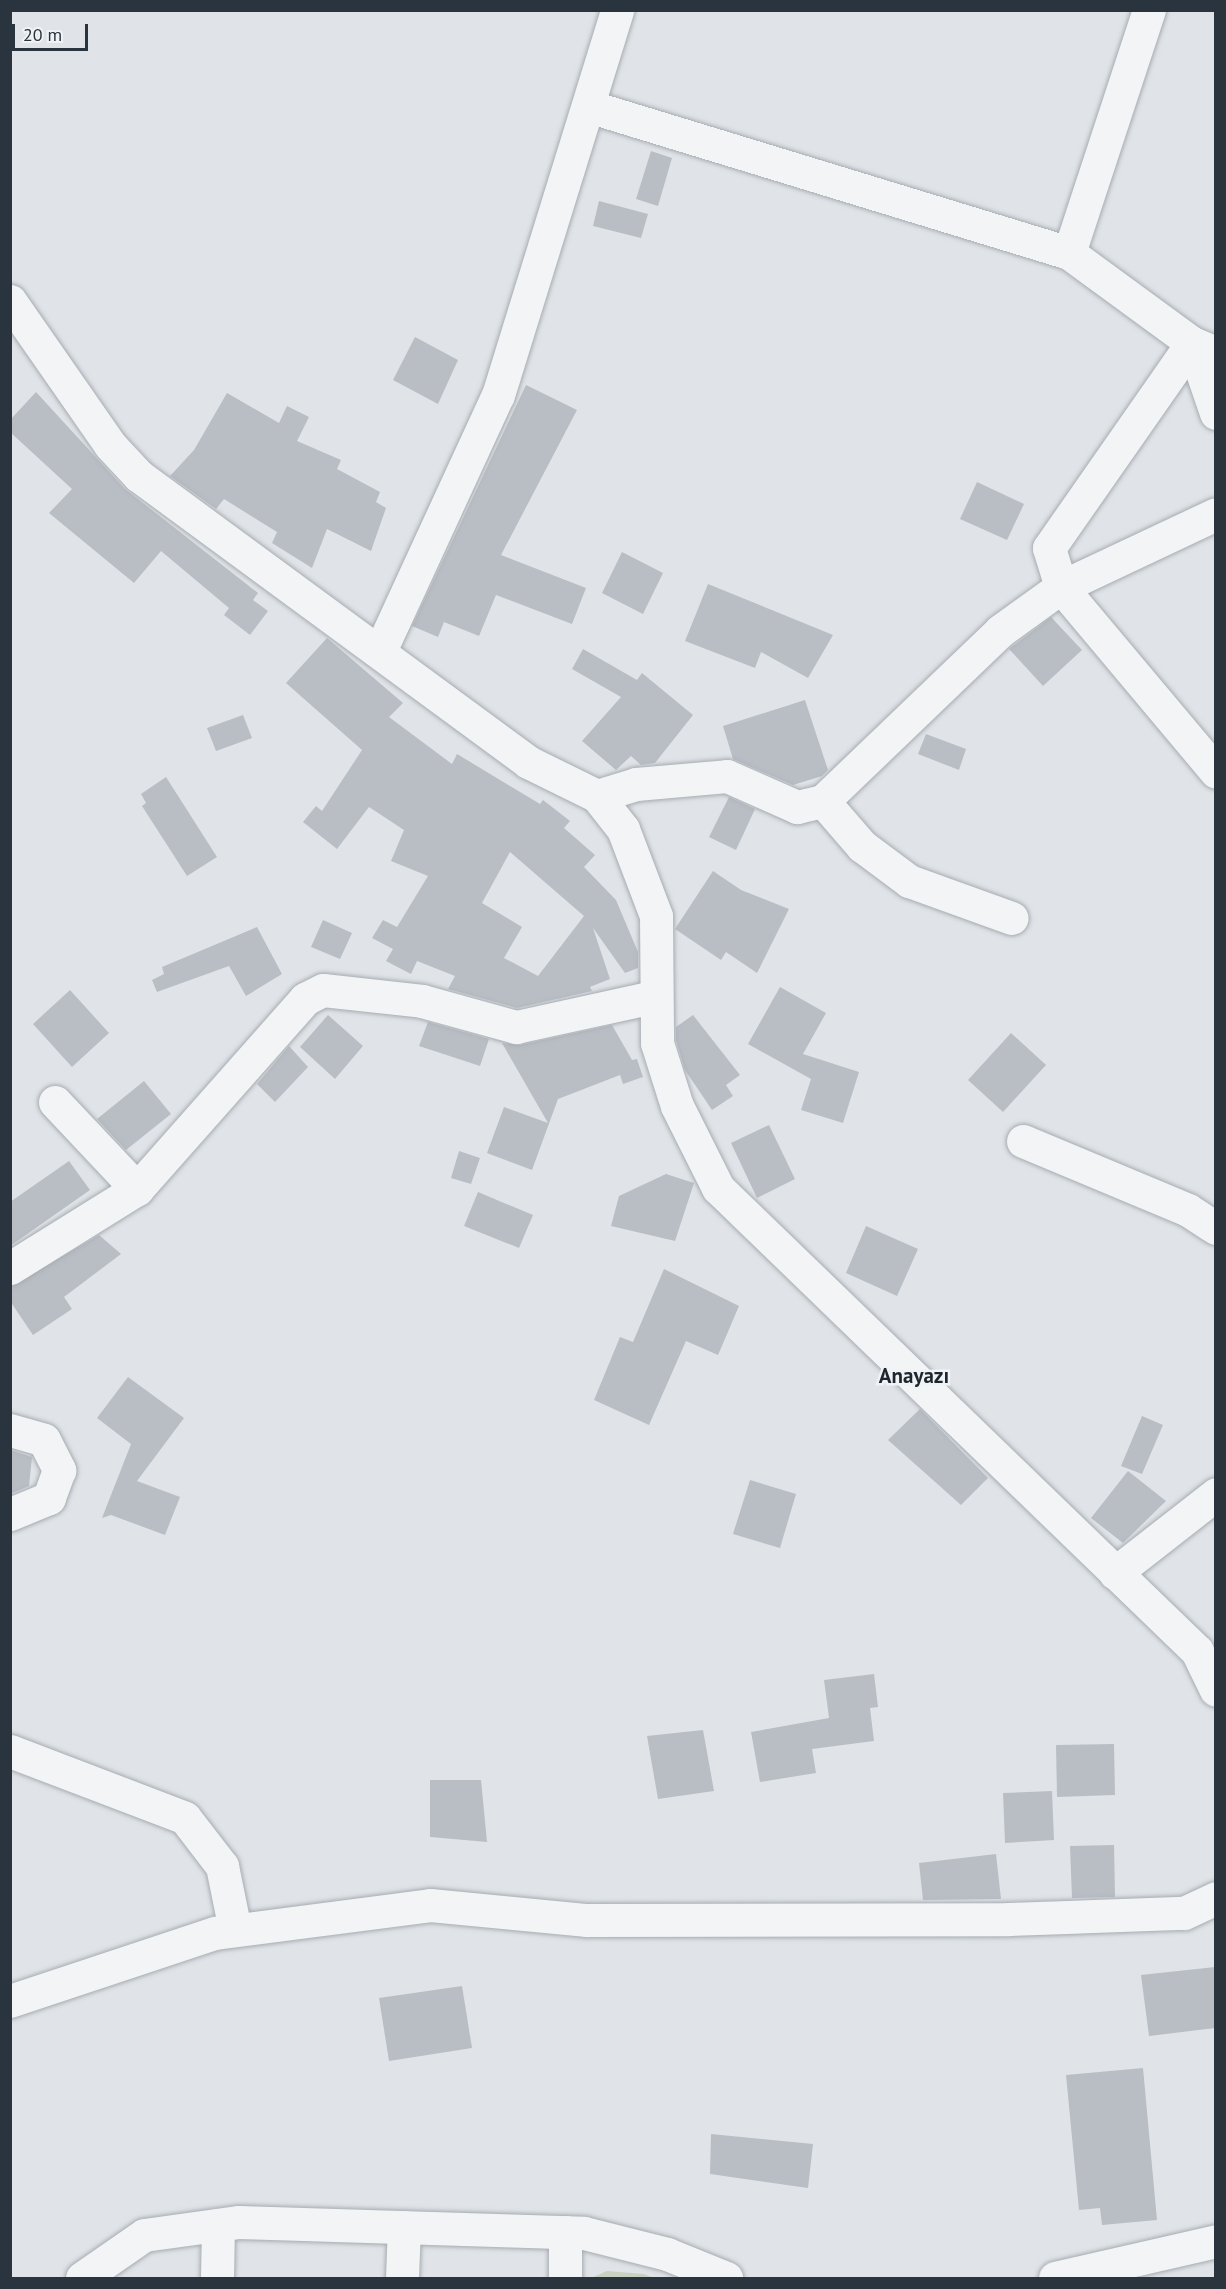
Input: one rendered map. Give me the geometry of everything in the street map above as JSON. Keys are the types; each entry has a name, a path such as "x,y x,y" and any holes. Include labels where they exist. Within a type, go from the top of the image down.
{"street":[{"path":"380,651 498,395 617,10"},
{"path":"1069,253 1149,10"},
{"path":"588,106 1069,253 1204,348 1215,413"},
{"path":"10,301 110,445 139,476 528,762 597,796 623,829 656,916 654,997 657,1043 677,1106 718,1188 1197,1651 1215,1690"},
{"path":"1204,348 1049,548 1061,587 1215,772"},
{"path":"597,796 636,784 727,776 797,807 822,801 1000,631 1061,587 1215,514"},
{"path":"822,801 862,846 909,881 1011,918"},
{"path":"10,1268 137,1189 305,999 323,990 422,1001 516,1026 654,997"},
{"path":"55,1102 137,1189"},
{"path":"1023,1141 1188,1210 1215,1228"},
{"path":"10,1430 44,1440 59,1470 49,1498 10,1514"},
{"path":"1115,1573 1215,1494"},
{"path":"10,1751 185,1818 222,1866 235,1930"},
{"path":"10,2001 235,1930 430,1905 587,1920 1008,1919 1184,1913 1215,1898"},
{"path":"217,2278 218,2225"},
{"path":"82,2278 144,2235 218,2225 565,2232 666,2254 726,2278"},
{"path":"402,2278 404,2227"},
{"path":"565,2232 565,2278"},
{"path":"1055,2278 1101,2273 1215,2241"}],"green space":[{"path":"607,2271 644,2274 654,2278 591,2278"}],"building":[{"path":"651,151 672,158 658,206 636,199"},
{"path":"599,201 648,214 641,238 593,226"},
{"path":"415,337 458,360 438,404 393,380"},
{"path":"526,385 577,410 501,555 586,588 572,624 496,595 479,636 444,622 438,637 412,626"},
{"path":"36,392 125,489 258,593 253,600 268,611 250,635 224,615 229,608 161,551 134,583 49,513 72,489 10,432 10,420"},
{"path":"227,393 279,423 287,406 309,417 297,441 341,460 337,469 380,492 376,502 386,508 371,551 327,529 312,568 272,543 277,532 224,499 216,509 170,476 194,450"},
{"path":"977,482 1024,504 1007,540 960,519"},
{"path":"622,552 663,573 643,614 602,593"},
{"path":"708,584 833,635 808,678 761,652 755,668 685,641"},
{"path":"1051,617 1082,650 1043,686 1009,649"},
{"path":"327,638 403,703 389,717 452,764 457,754 540,804 543,800 570,821 564,828 595,855 584,867 616,900 638,952 638,968 625,973 593,928 610,979 590,987 592,991 517,1008 448,989 455,976 417,961 411,974 386,961 393,949 372,938 383,920 397,927 428,876 391,861 404,830 369,807 337,849 303,822 316,806 322,811 362,750 286,683","holes":["510,852 584,916 538,976 504,958 522,927 482,903"]},
{"path":"583,649 637,680 642,673 693,715 655,763 641,765 631,756 616,770 582,741 621,697 572,669"},
{"path":"805,700 828,770 822,776 793,785 733,759 723,726"},
{"path":"243,715 252,738 216,751 207,728"},
{"path":"926,734 966,749 959,770 918,754"},
{"path":"166,777 217,857 187,876 142,806 146,803 141,794"},
{"path":"729,797 755,809 736,850 709,837"},
{"path":"713,871 741,890 789,909 757,973 726,952 721,960 675,929"},
{"path":"323,920 352,933 340,959 311,947"},
{"path":"257,927 282,974 246,996 229,966 157,992 152,980 164,974 162,967"},
{"path":"780,987 826,1013 803,1054 859,1072 843,1123 801,1110 811,1079 748,1044"},
{"path":"70,990 109,1033 72,1067 33,1024"},
{"path":"328,1015 363,1046 335,1079 300,1047"},
{"path":"693,1015 740,1075 726,1085 733,1096 712,1110 685,1070 676,1040 676,1027"},
{"path":"428,1022 489,1039 480,1066 419,1046"},
{"path":"612,1025 632,1060 637,1059 643,1077 623,1084 620,1075 558,1099 532,1170 487,1153 504,1107 548,1123 502,1043 520,1045"},
{"path":"1011,1033 1046,1065 1003,1112 968,1080"},
{"path":"289,1046 308,1067 275,1102 257,1084"},
{"path":"144,1081 171,1114 126,1150 97,1119"},
{"path":"769,1125 795,1179 757,1198 731,1143"},
{"path":"459,1151 480,1158 471,1184 451,1178"},
{"path":"69,1161 90,1190 10,1246 10,1202"},
{"path":"666,1174 694,1183 675,1241 611,1226 619,1196"},
{"path":"478,1192 533,1215 519,1248 464,1226"},
{"path":"866,1226 918,1249 897,1296 846,1273"},
{"path":"99,1235 121,1254 64,1297 72,1309 33,1335 10,1301 10,1287"},
{"path":"664,1269 739,1306 718,1355 686,1341 649,1425 594,1400 620,1337 633,1342"},
{"path":"128,1377 184,1418 137,1481 180,1497 165,1535 111,1515 102,1518 131,1444 97,1418"},
{"path":"920,1409 988,1478 961,1505 888,1440"},
{"path":"1142,1416 1163,1425 1142,1474 1121,1466"},
{"path":"10,1450 32,1457 29,1486 10,1494"},
{"path":"1128,1471 1166,1501 1123,1543 1091,1518"},
{"path":"750,1480 796,1494 780,1548 733,1534"},
{"path":"874,1674 878,1707 870,1708 874,1741 812,1749 816,1773 760,1782 751,1732 829,1718 824,1680"},
{"path":"703,1730 714,1791 658,1799 647,1736"},
{"path":"1114,1744 1115,1795 1057,1797 1056,1745"},
{"path":"430,1780 481,1780 487,1842 430,1837"},
{"path":"1052,1791 1054,1840 1005,1843 1003,1793"},
{"path":"1114,1845 1115,1897 1072,1898 1070,1846"},
{"path":"996,1854 1001,1899 923,1900 919,1863"},
{"path":"1215,1967 1215,2028 1149,2036 1141,1975"},
{"path":"462,1986 472,2048 389,2061 379,1998"},
{"path":"1143,2068 1157,2220 1102,2225 1100,2208 1079,2210 1066,2075"},
{"path":"711,2134 813,2144 808,2188 710,2174"}],"district":[{"name":"Anayazı","path":"914,1376"}]}
